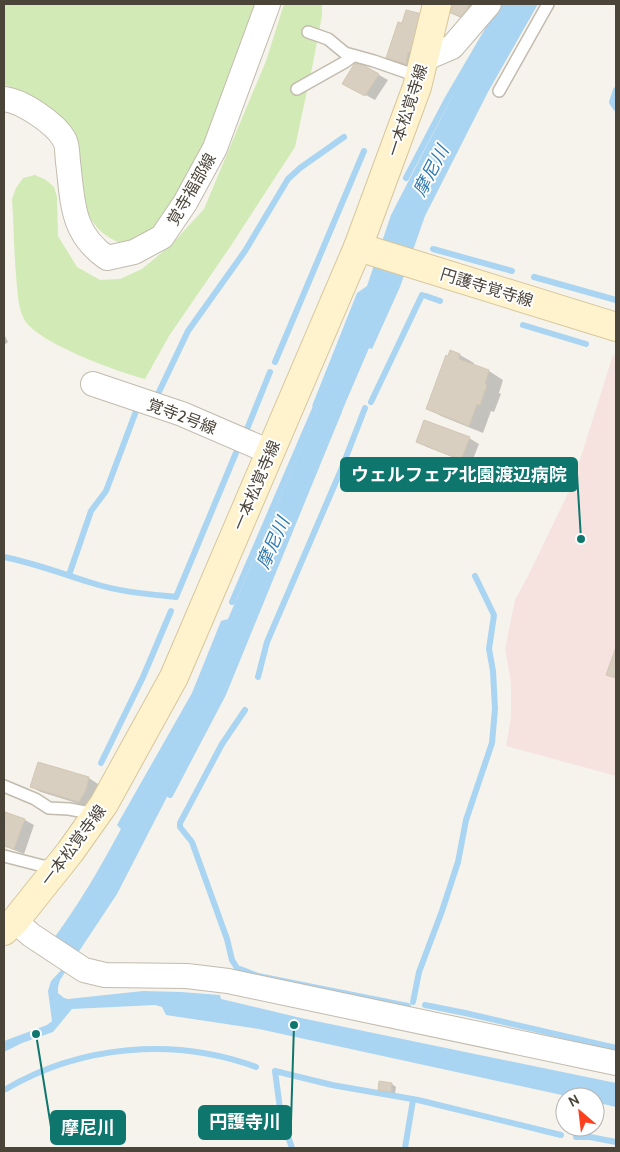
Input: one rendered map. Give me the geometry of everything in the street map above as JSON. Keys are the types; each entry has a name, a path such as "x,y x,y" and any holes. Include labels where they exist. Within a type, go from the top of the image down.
{"main road":[{"name":"一本松覚寺線","path":"17,929 97,814 174,676 270,452 365,249 422,68 437,4"},
{"name":"円護寺覚寺線","path":"365,249 616,327"}],"street":[{"name":"覚寺福部線","path":"4,99 34,111 65,140 73,207 81,231 93,248 107,258 134,252 162,237 185,203 215,148 268,4"},
{"path":"422,68 452,47 489,4"},
{"name":"覚寺2号線","path":"93,384 182,414 270,452"},
{"path":"17,929 84,970 105,974 187,976 228,981 616,1063"}],"lane":[{"path":"499,91 548,4"},
{"path":"308,32 328,39 345,53 353,56 422,68"},
{"path":"296,89 353,56"},
{"path":"4,786 35,799 48,808 69,809 97,814"},
{"path":"4,856 43,866 60,865"}],"shaded area":[{"path":"613,355 616,356 616,776 506,746 511,717 511,682 505,649 515,600 572,485"}],"green space":[{"path":"4,4 255,4 228,89 206,146 180,192 152,229 123,244 106,236 95,225 88,212 84,198 74,135 70,127 54,111 33,97 13,87 4,85"},
{"path":"284,4 322,4 322,15 313,63 295,147 169,336 145,379 78,355 59,346 30,327 23,317 20,306 15,265 12,199 16,188 23,178 35,175 46,180 54,187 57,197 58,236 77,267 100,280 120,279 142,269 171,245 204,209 266,61"}],"water":[{"path":"506,4 538,4 488,92 425,216 400,287 372,349 369,348 339,418 334,417 222,690 117,894 60,980 58,993 68,999 143,991 220,995 221,999 301,1018 616,1083 616,1107 605,1104 605,1087 555,1087 555,1094 259,1029 166,1015 162,1007 155,1005 72,1009 53,1032 22,1043 4,1052 4,1041 47,1025 52,1021 48,991 51,981 64,967 51,942 79,901 113,844 121,829 117,825 192,693 221,621 228,619 318,409 312,406 357,293 367,286 391,215 454,93"}],"building":[{"path":"450,4 469,4 464,18 448,12"},
{"path":"406,10 422,14 412,53 408,52 406,64 386,58 398,22 402,23"},
{"path":"356,61 379,74 365,96 342,84"},
{"path":"450,350 460,354 459,359 489,370 485,384 487,385 480,405 477,404 469,426 426,409 446,355 448,356"},
{"path":"424,420 470,437 461,460 416,442"},
{"path":"616,647 616,678 606,675"},
{"path":"38,762 89,777 86,790 79,802 30,787"},
{"path":"5,812 25,819 14,849 4,846"},
{"path":"379,1081 392,1083 391,1092 378,1090"}],"waterway":[{"path":"406,178 448,98 503,4"},
{"path":"616,90 612,102 616,108"},
{"path":"157,396 188,331 245,251 288,179 300,168 344,137"},
{"path":"275,362 364,151"},
{"path":"433,249 512,271"},
{"path":"534,277 616,300"},
{"path":"371,402 422,295"},
{"path":"426,296 440,301"},
{"path":"523,325 586,344"},
{"path":"245,434 270,372"},
{"path":"232,602 318,402"},
{"path":"69,575 91,511 106,491 138,406"},
{"path":"258,677 267,642 341,470 365,408"},
{"path":"170,795 223,694 339,411"},
{"path":"4,557 37,565 113,589 176,597 238,448"},
{"path":"413,1002 419,972 458,862 466,820 492,743 495,709 493,671 489,649 494,615 475,576"},
{"path":"101,763 143,677 171,611"},
{"path":"237,968 232,960 227,939 192,842 180,827 180,823 222,744 245,710"},
{"path":"240,969 258,976 408,1006"},
{"path":"425,1005 616,1048"},
{"path":"6,1089 35,1074 65,1063 96,1055 128,1050 161,1049 193,1052 225,1058 256,1067"},
{"path":"292,1148 281,1116 275,1071 332,1085 418,1100 555,1134"},
{"path":"405,1148 413,1100"},
{"path":"590,1137 616,1142"}],"place":[{"name":"ウェルフェア北園渡辺病院","path":"581,539"},
{"name":"円護寺川","path":"294,1025"},
{"name":"摩尼川","path":"36,1034"}]}
